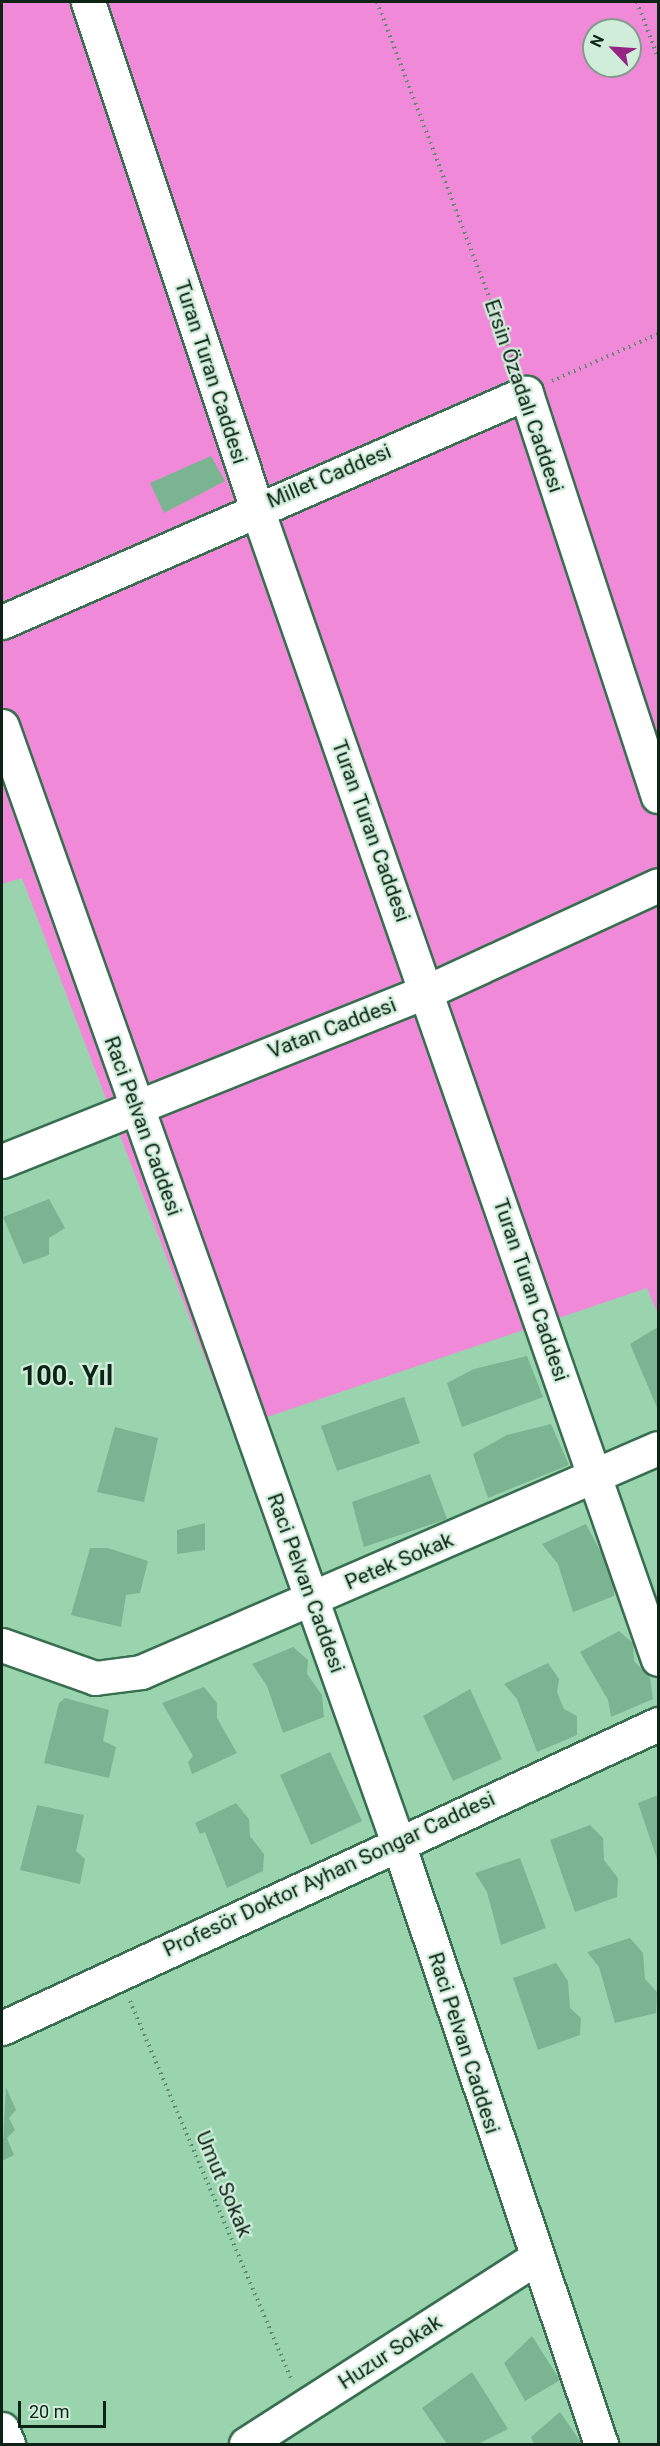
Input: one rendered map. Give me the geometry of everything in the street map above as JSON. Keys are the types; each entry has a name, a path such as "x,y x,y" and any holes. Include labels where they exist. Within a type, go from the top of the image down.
{"street":[{"name":"Turan Turan Caddesi","path":"88,2 256,507 428,991 658,1659"},
{"name":"Millet Caddesi","path":"2,622 256,507 526,393"},
{"name":"Ersin Özadalı Caddesi","path":"526,393 658,795"},
{"name":"Raci Pelvan Caddesi","path":"2,726 397,1840 534,2259 601,2445"},
{"name":"Vatan Caddesi","path":"2,1161 136,1105 428,991 658,885"},
{"name":"Petek Sokak","path":"2,1645 76,1674 117,1679 658,1448"},
{"name":"Profesör Doktor Ayhan Songar Caddesi","path":"2,2028 397,1840 658,1724"},
{"name":"Huzur Sokak","path":"246,2445 534,2259"},
{"path":"2,2429 8,2445"}],"path":[{"name":"Ersin Özadalı Caddesi","path":"377,2 526,393"},
{"path":"637,2 658,58"},
{"path":"526,393 658,334"},
{"name":"Umut Sokak","path":"118,1972 303,2407"}],"shaded area":[{"path":"2,2 658,2 658,1314 647,1288 232,1429 22,878 2,884"}],"building":[{"path":"211,456 225,481 164,513 150,483"},
{"path":"49,1199 65,1228 49,1238 49,1255 23,1264 3,1217"},
{"path":"658,1327 658,1410 630,1344"},
{"path":"527,1356 543,1397 462,1427 447,1383 474,1369"},
{"path":"404,1397 420,1443 337,1471 321,1426"},
{"path":"551,1424 569,1465 488,1498 473,1454 507,1435"},
{"path":"115,1427 158,1438 144,1502 97,1492"},
{"path":"430,1474 447,1519 364,1547 352,1502"},
{"path":"205,1523 205,1550 177,1554 177,1530"},
{"path":"586,1524 615,1579 614,1596 573,1612 558,1564 542,1544"},
{"path":"90,1548 108,1548 148,1561 140,1593 126,1595 121,1627 71,1615"},
{"path":"619,1631 633,1643 634,1661 650,1678 653,1699 611,1717 608,1700 580,1652"},
{"path":"293,1647 308,1660 307,1674 322,1695 324,1717 283,1733 267,1686 252,1664"},
{"path":"548,1663 559,1679 557,1692 564,1709 577,1716 577,1735 537,1752 517,1699 504,1684"},
{"path":"204,1687 217,1703 217,1718 237,1753 192,1774 188,1762 193,1756 162,1703"},
{"path":"470,1689 502,1759 453,1781 423,1716"},
{"path":"65,1698 109,1710 103,1741 116,1747 109,1778 44,1763 59,1703"},
{"path":"330,1752 362,1821 311,1845 280,1775"},
{"path":"658,1795 658,1862 638,1803"},
{"path":"236,1803 249,1819 250,1836 264,1854 263,1871 227,1888 205,1832 200,1834 195,1823"},
{"path":"37,1805 84,1815 76,1851 85,1859 80,1884 20,1870"},
{"path":"590,1825 603,1838 604,1860 618,1878 617,1897 575,1912 550,1840"},
{"path":"520,1858 546,1928 501,1945 487,1892 475,1873"},
{"path":"630,1938 643,1953 645,1979 657,1992 656,2013 615,2023 599,1967 587,1952"},
{"path":"556,1963 568,1981 570,2008 581,2018 580,2035 538,2050 513,1978"},
{"path":"6,2087 16,2110 9,2118 15,2130 7,2138 14,2155 2,2161"},
{"path":"532,2336 560,2380 525,2401 504,2363"},
{"path":"472,2372 508,2429 478,2444 447,2444 422,2408"},
{"path":"560,2412 582,2444 534,2444 531,2437"}],"district":[{"name":"100. Yıl","path":"67,1377"}]}
